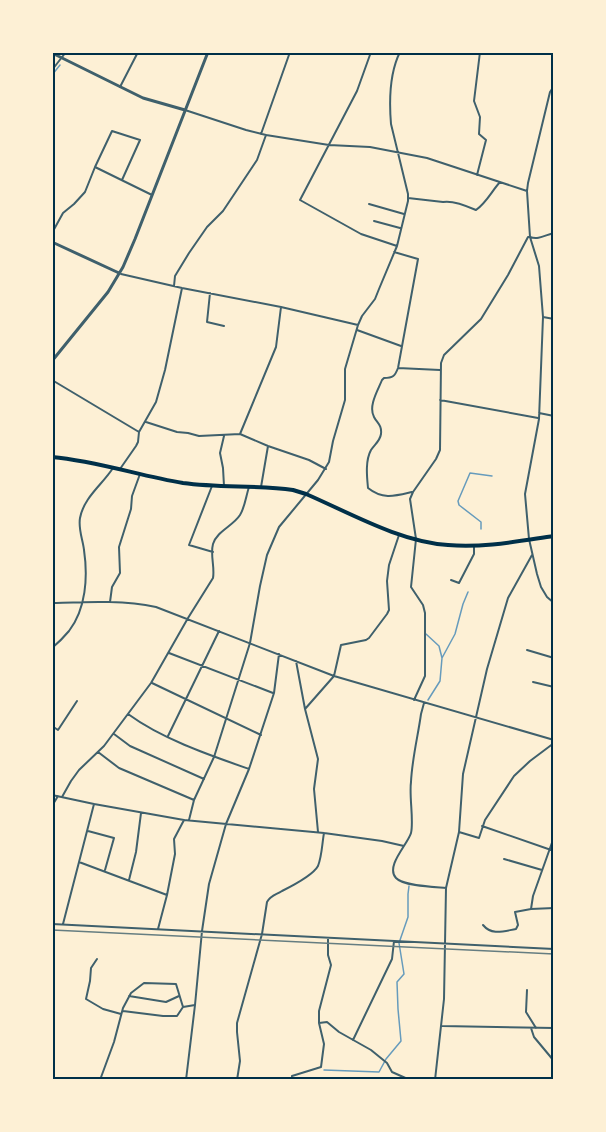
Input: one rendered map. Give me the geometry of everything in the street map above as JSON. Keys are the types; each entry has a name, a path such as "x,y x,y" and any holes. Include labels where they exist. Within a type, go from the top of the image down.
{"main road":[{"path":"52,457 184,483 293,490 399,534 446,545 474,546 554,536"}],"street":[{"path":"52,70 66,52"},
{"path":"120,87 138,52"},
{"path":"52,361 108,292 131,251 208,52"},
{"path":"261,134 290,52"},
{"path":"370,52 357,91 300,200 361,234 397,246"},
{"path":"189,820 194,800 214,757 250,643 267,555 279,526 326,469 329,462 345,400 345,369 358,325 362,315 375,299 397,246 408,198 406,180 391,124 393,70 400,52"},
{"path":"477,175 486,140 479,134 480,117 474,101 480,52"},
{"path":"52,53 143,98 246,130 329,145 370,147 427,158 527,191"},
{"path":"554,86 550,92 527,191 530,237 540,273 543,317 539,419 525,494 532,555 541,587 554,603"},
{"path":"52,233 63,213 85,192 112,131 140,140 122,180"},
{"path":"174,286 175,276 189,253 207,227 223,211 257,160 266,135"},
{"path":"95,167 152,195"},
{"path":"408,198 447,201 476,210 486,202 490,193 500,182"},
{"path":"369,204 405,215"},
{"path":"374,220 401,228"},
{"path":"530,237 544,237 554,233"},
{"path":"414,700 425,676 425,613 423,605 411,587 416,539 411,499 413,492 441,450 441,363 444,355 481,319 530,237"},
{"path":"52,242 119,273 358,325"},
{"path":"394,252 418,259 398,368 395,375 382,380 375,396 372,413 380,424 381,433 378,442 370,452 367,471 368,488 390,497 413,492"},
{"path":"120,469 136,446 139,432 156,402 182,288"},
{"path":"210,293 207,322 224,326"},
{"path":"240,434 276,347 281,307"},
{"path":"543,317 554,319"},
{"path":"357,330 401,346"},
{"path":"398,368 441,370"},
{"path":"52,380 139,432"},
{"path":"440,400 539,419"},
{"path":"539,413 554,416"},
{"path":"145,422 199,436 240,434 309,460 326,469"},
{"path":"224,436 220,453 224,486"},
{"path":"261,487 267,446"},
{"path":"52,648 75,622 82,602 86,578 80,518 88,499 113,468"},
{"path":"110,602 112,587 120,573 119,548 140,474"},
{"path":"212,486 189,545 213,552"},
{"path":"52,806 79,770 114,734 151,683 213,578 214,543 240,515 249,487"},
{"path":"305,709 334,676 341,645 369,638 387,614 389,610 387,581 389,565 399,534"},
{"path":"451,580 459,583 474,554 474,546"},
{"path":"435,1080 444,999 446,888 459,832 463,774 487,669 508,598 532,555"},
{"path":"52,603 110,602 150,605 334,676 554,741"},
{"path":"168,736 219,631"},
{"path":"527,650 554,658"},
{"path":"169,653 274,693"},
{"path":"186,1080 209,884 226,824 249,769 274,693 279,654"},
{"path":"296,661 318,759 314,789 318,833"},
{"path":"533,682 554,687"},
{"path":"151,683 261,735"},
{"path":"52,726 58,730 77,701"},
{"path":"424,703 411,781 412,829 394,866 395,878 408,883 446,888"},
{"path":"128,714 146,727 214,757 249,769"},
{"path":"114,734 130,746 204,779"},
{"path":"459,832 479,838 485,820 514,776 554,741"},
{"path":"98,752 119,768 194,800"},
{"path":"52,795 184,820 324,833 404,846"},
{"path":"63,924 94,804"},
{"path":"129,880 136,852 141,813"},
{"path":"158,929 175,854 174,839 184,820"},
{"path":"482,826 552,850"},
{"path":"88,831 114,838 105,871"},
{"path":"237,1080 240,1061 237,1023 262,934 269,898 314,872 321,854 324,833"},
{"path":"531,909 533,896 552,850 554,837"},
{"path":"504,859 542,871"},
{"path":"80,862 167,895"},
{"path":"483,926 488,931 496,933 516,929 518,925 515,912 554,908"},
{"path":"53,924 554,949"},
{"path":"292,1080 292,1076 321,1067 324,1044 319,1011 331,965 328,955 328,938"},
{"path":"353,1040 392,958 394,940"},
{"path":"97,959 90,968 86,999 103,1009 122,1013 177,1016 183,1007 195,1005"},
{"path":"100,1080 131,993 144,983 176,984 183,1007"},
{"path":"527,990 526,1012 536,1028"},
{"path":"129,996 166,1002 180,996"},
{"path":"320,1023 327,1022 339,1032 372,1050 387,1063 392,1072 410,1080"},
{"path":"442,1026 554,1028"},
{"path":"531,1028 534,1037 554,1061"}],"waterway":[{"path":"52,75 60,65"},
{"path":"481,529 481,522 459,505 458,501 470,473 492,476"},
{"path":"442,658 455,634 468,592"},
{"path":"426,634 439,646 442,658 440,681 428,700"},
{"path":"324,1070 379,1072 386,1059 401,1041 397,982 404,974 399,943 408,917 409,886"}],"railway":[{"path":"52,930 554,954"}]}
